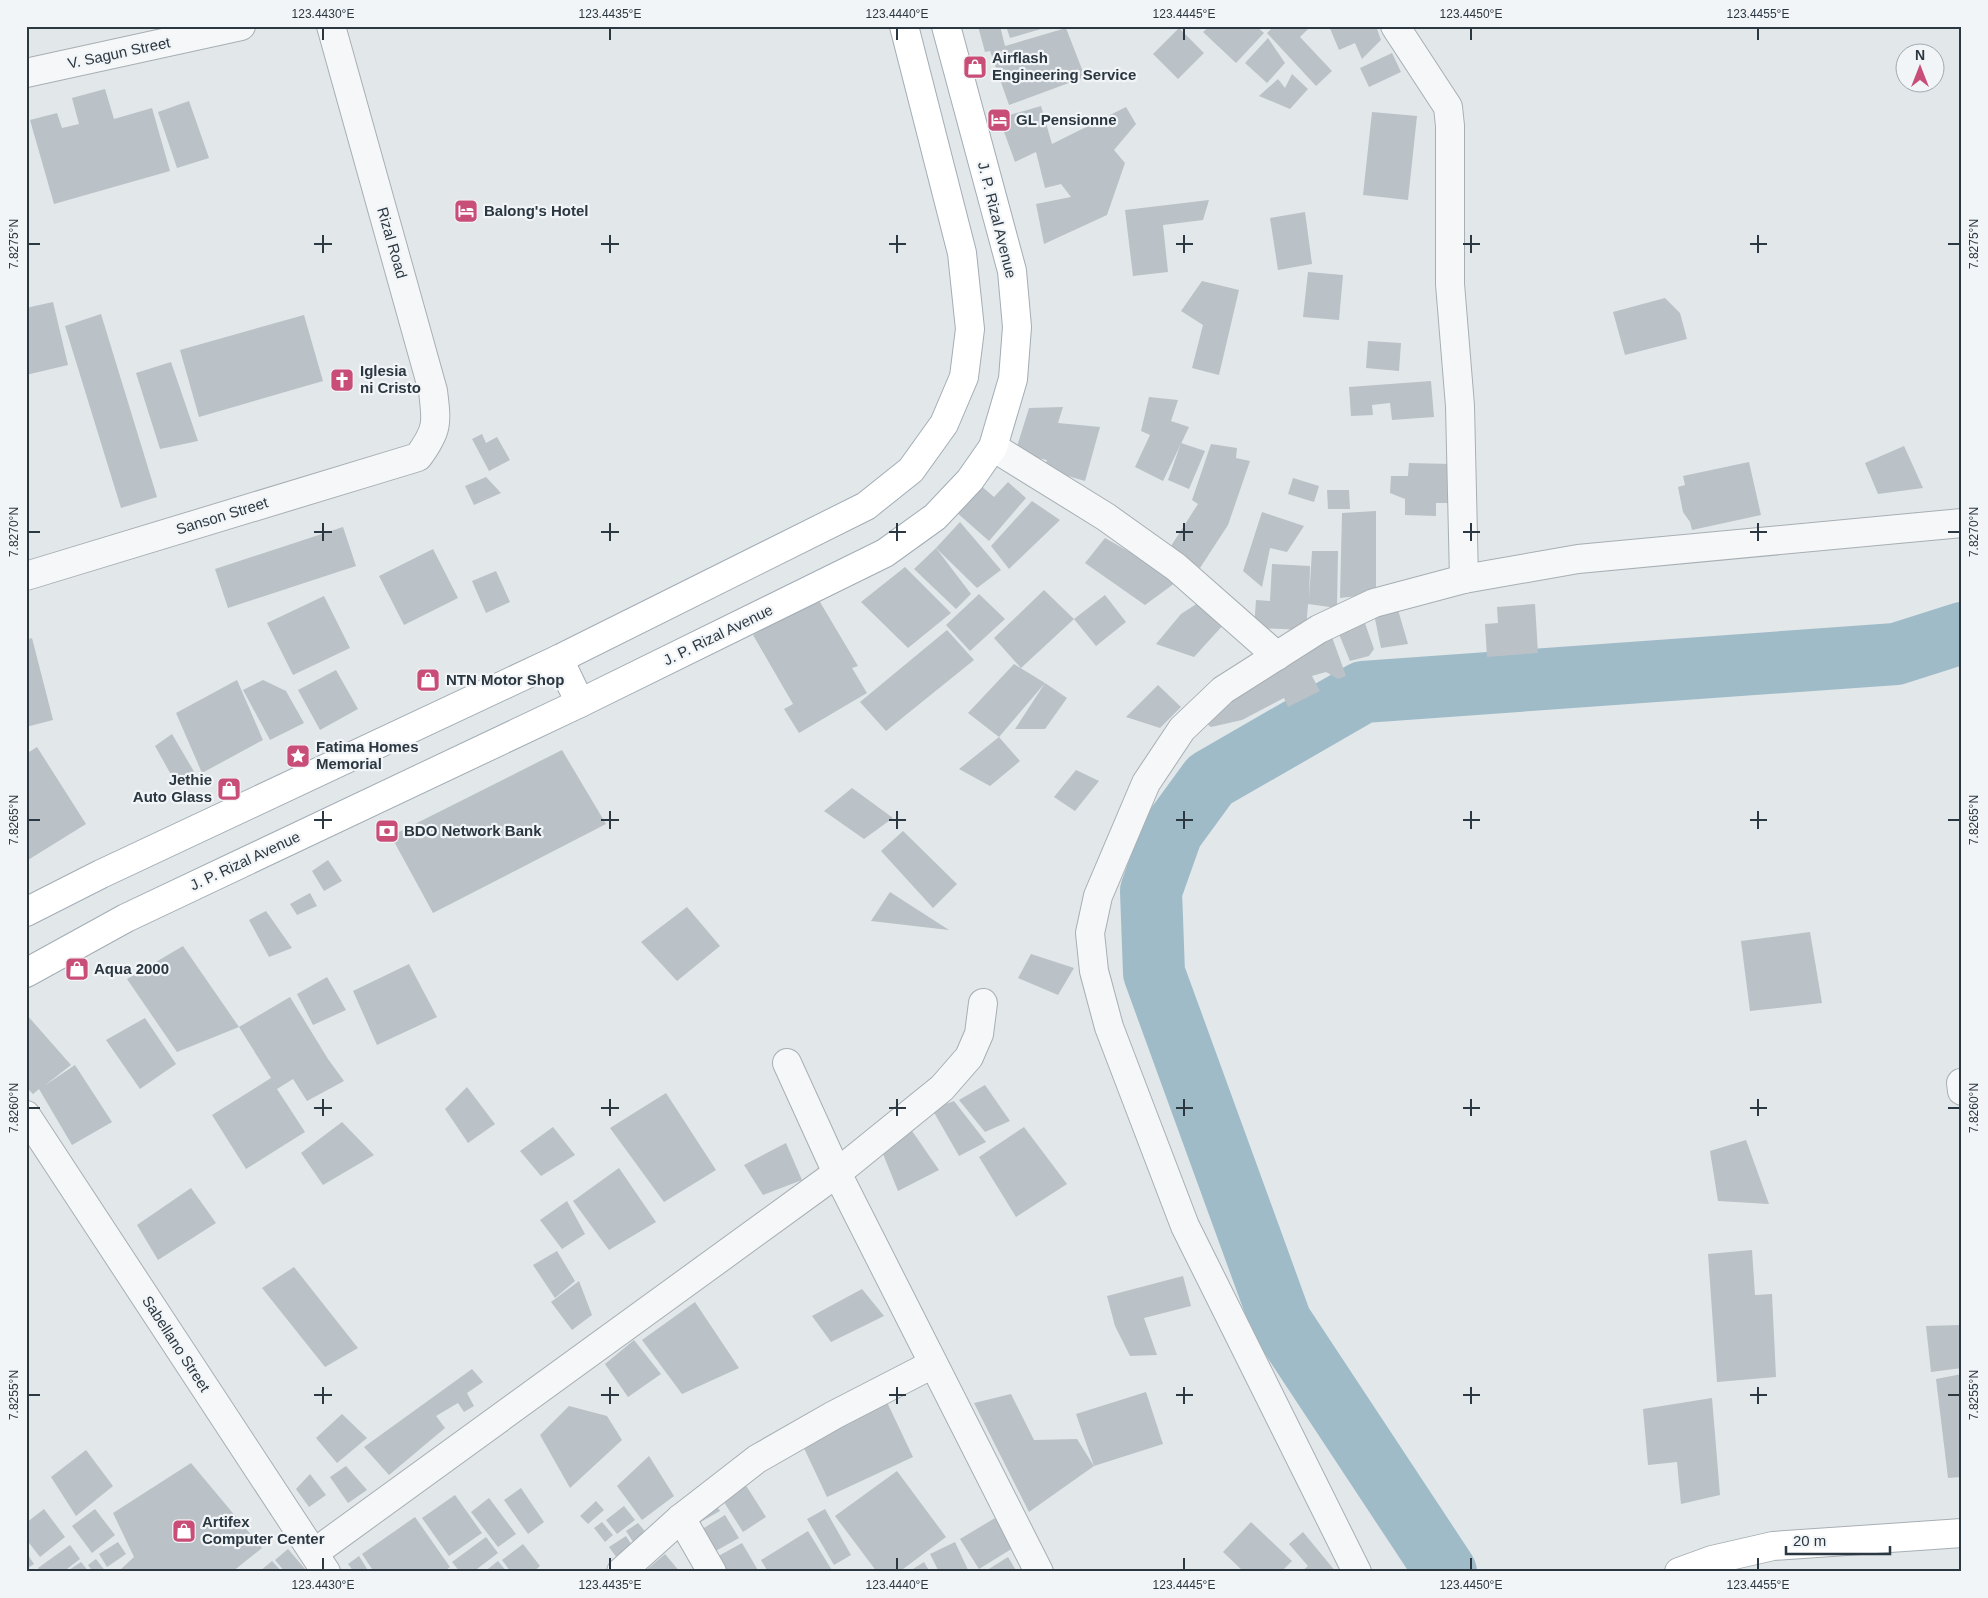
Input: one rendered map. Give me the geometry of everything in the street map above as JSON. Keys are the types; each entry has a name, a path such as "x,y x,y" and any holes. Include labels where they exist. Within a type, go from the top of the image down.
{"main road":[{"path":"26,912 101,874 558,659 866,506 911,470 944,424 964,377 970,329 963,263 904,26"},
{"name":"J. P. Rizal Avenue","path":"26,973 126,918 580,703 885,553 935,517 970,480 993,447 1013,379 1017,327 1012,271 946,26"},
{"path":"558,659 580,703"},
{"path":"1684,1571 1712,1560 1773,1546 1962,1533"}],"street":[{"name":"V. Sagun Street","path":"26,73 242,26"},
{"name":"Rizal Road","path":"331,26 433,391 437,418 432,438 418,456"},
{"path":"1395,26 1448,106 1450,126 1450,284 1460,406 1464,579"},
{"path":"993,447 1106,517 1176,567 1277,656"},
{"name":"Sanson Street","path":"26,576 418,456"},
{"path":"1356,1572 1186,1226 1108,1027 1094,971 1090,933 1098,896 1146,783 1182,729 1223,690 1319,629 1374,603 1464,579 1578,559 1962,524"},
{"path":"320,1562 837,1173 942,1088 969,1057 979,1034 983,1003"},
{"path":"787,1063 837,1173 1039,1572"},
{"path":"1961,1084 1962,1091"},
{"name":"Sabellano Street","path":"26,1115 320,1562"},
{"path":"621,1572 681,1518 757,1459 834,1415 934,1364"},
{"path":"681,1518 712,1572"}],"building":[{"path":"978,26 1000,26 1005,46 1066,28 1085,77 1009,105 990,51 985,52"},
{"path":"1006,26 1047,26 1048,27 1010,38"},
{"path":"1210,26 1256,26 1264,33 1236,63 1203,32"},
{"path":"1274,26 1311,26 1300,37 1332,71 1316,86 1267,33"},
{"path":"1329,26 1363,26 1365,29 1376,26 1381,40 1362,59 1355,43 1339,50"},
{"path":"1179,28 1204,53 1178,79 1153,54"},
{"path":"1268,38 1285,63 1267,83 1245,63"},
{"path":"1392,53 1401,72 1369,87 1360,68"},
{"path":"1292,74 1308,89 1290,109 1259,96 1278,79 1285,88"},
{"path":"105,89 114,119 152,108 170,171 54,204 30,120 57,113 62,128 79,124 72,98"},
{"path":"189,101 209,158 177,168 158,112"},
{"path":"1041,106 1052,144 1126,107 1136,124 1114,150 1125,163 1107,215 1044,244 1036,204 1071,197 1061,184 1045,188 1036,152 1015,162 999,118"},
{"path":"1372,112 1417,116 1408,200 1363,195"},
{"path":"1209,200 1203,220 1163,225 1168,272 1133,276 1125,210"},
{"path":"1305,212 1312,264 1278,270 1270,218"},
{"path":"1308,272 1343,275 1339,320 1303,317"},
{"path":"1202,281 1239,290 1219,375 1192,368 1203,325 1181,311"},
{"path":"1665,298 1680,313 1687,339 1625,355 1613,312"},
{"path":"53,302 68,365 26,375 26,308"},
{"path":"101,314 157,497 121,508 65,326"},
{"path":"304,315 323,381 199,417 180,350"},
{"path":"1368,341 1401,343 1399,371 1366,368"},
{"path":"171,362 198,441 160,449 136,373"},
{"path":"1431,381 1434,417 1392,420 1390,403 1372,405 1373,415 1351,416 1349,387"},
{"path":"1149,397 1178,400 1171,421 1189,427 1163,481 1135,467 1150,435 1141,431"},
{"path":"1063,407 1058,423 1100,427 1085,481 1044,469 1047,460 1015,453 1029,408"},
{"path":"482,434 486,443 497,437 510,460 489,471 472,439"},
{"path":"1181,443 1205,451 1189,489 1168,480"},
{"path":"1211,444 1237,448 1236,458 1250,461 1228,525 1200,568 1171,546 1198,504 1192,500"},
{"path":"1904,446 1923,488 1878,494 1865,463"},
{"path":"1749,462 1761,515 1692,530 1690,522 1683,512 1678,487 1685,485 1683,476"},
{"path":"1409,463 1451,464 1450,503 1436,503 1436,516 1405,515 1405,499 1390,493 1391,476 1408,476"},
{"path":"486,477 501,493 474,505 465,486"},
{"path":"1293,478 1319,486 1314,502 1288,494"},
{"path":"1008,482 1026,498 989,541 955,511 979,484 994,497"},
{"path":"1327,490 1349,490 1350,509 1328,509"},
{"path":"1032,501 1060,520 1009,569 991,546"},
{"path":"1376,511 1376,594 1340,598 1342,513"},
{"path":"1262,512 1304,526 1287,552 1270,548 1262,587 1243,571"},
{"path":"960,522 1001,570 977,588 936,548"},
{"path":"343,527 356,566 228,608 215,569"},
{"path":"1105,538 1179,580 1145,605 1085,563"},
{"path":"936,548 971,594 956,609 914,569"},
{"path":"433,549 458,598 404,625 379,576"},
{"path":"1312,551 1338,551 1337,608 1308,604 1306,630 1254,628 1256,600 1270,601 1272,564 1310,566 1309,600"},
{"path":"905,567 951,613 908,648 861,602"},
{"path":"496,571 510,602 486,613 472,581"},
{"path":"1044,590 1074,619 1021,668 994,638"},
{"path":"979,594 1005,619 970,651 946,625"},
{"path":"1105,595 1126,622 1096,646 1074,619"},
{"path":"324,596 350,648 293,675 267,623"},
{"path":"817,597 858,666 852,668 867,693 799,733 784,709 793,704 753,635"},
{"path":"1201,601 1225,623 1194,657 1156,644 1181,614"},
{"path":"1396,603 1408,644 1381,648 1373,609"},
{"path":"1535,604 1538,653 1487,657 1485,624 1498,623 1497,607"},
{"path":"1360,609 1374,649 1369,656 1350,661 1334,622"},
{"path":"947,630 974,660 886,731 860,702"},
{"path":"1332,637 1346,676 1338,679 1326,672 1312,676 1320,691 1288,707 1284,698 1242,720 1211,727 1204,722 1213,710"},
{"path":"32,638 53,720 26,727 26,640"},
{"path":"1014,664 1045,683 999,737 968,713"},
{"path":"336,670 358,709 320,730 298,690"},
{"path":"237,680 263,740 202,773 176,713"},
{"path":"263,680 286,691 304,723 270,740 243,690"},
{"path":"1045,683 1067,698 1045,729 1015,729"},
{"path":"1158,685 1181,707 1160,728 1126,717"},
{"path":"172,734 196,775 178,787 155,746"},
{"path":"999,737 1020,761 990,786 959,769"},
{"path":"37,747 86,824 28,860 26,857 26,754"},
{"path":"562,750 606,824 433,913 391,836"},
{"path":"1076,770 1099,781 1075,811 1054,797"},
{"path":"852,788 893,818 864,839 824,811"},
{"path":"903,831 957,884 933,908 881,851"},
{"path":"328,860 342,881 324,891 312,871"},
{"path":"890,892 949,930 871,921"},
{"path":"310,893 317,906 297,915 290,904"},
{"path":"687,907 720,946 677,981 641,942"},
{"path":"266,911 292,948 269,957 249,920"},
{"path":"1810,932 1822,1003 1750,1011 1741,941"},
{"path":"183,946 239,1027 177,1052 127,979"},
{"path":"1031,954 1074,968 1058,995 1018,978"},
{"path":"409,964 437,1017 377,1045 353,991"},
{"path":"327,977 346,1010 313,1025 297,994"},
{"path":"290,997 328,1059 344,1081 307,1101 293,1079 277,1089 305,1132 246,1169 212,1115 271,1078 239,1027"},
{"path":"26,1014 71,1065 44,1086 75,1065 112,1122 72,1145 39,1089 33,1094 26,1087"},
{"path":"145,1018 176,1064 140,1089 106,1040"},
{"path":"985,1085 1010,1121 985,1132 959,1100"},
{"path":"467,1087 495,1124 468,1143 445,1109"},
{"path":"666,1093 716,1170 664,1202 610,1128"},
{"path":"954,1101 986,1142 959,1156 932,1109"},
{"path":"342,1122 374,1155 323,1185 301,1153"},
{"path":"553,1127 575,1155 541,1176 520,1151"},
{"path":"1024,1127 1067,1184 1016,1217 979,1157"},
{"path":"910,1128 939,1170 898,1191 879,1144"},
{"path":"1746,1140 1769,1204 1718,1201 1710,1151"},
{"path":"786,1143 802,1180 763,1195 744,1165"},
{"path":"619,1168 656,1222 609,1250 573,1201"},
{"path":"191,1188 216,1223 158,1260 137,1225"},
{"path":"567,1201 585,1234 562,1249 540,1220"},
{"path":"1752,1250 1755,1295 1772,1294 1776,1377 1717,1382 1708,1254"},
{"path":"557,1251 575,1281 555,1298 533,1265"},
{"path":"294,1267 358,1348 325,1367 262,1288"},
{"path":"1183,1276 1191,1306 1144,1318 1157,1355 1130,1356 1115,1326 1107,1296"},
{"path":"579,1281 592,1315 572,1330 551,1302"},
{"path":"862,1289 884,1316 831,1342 812,1316"},
{"path":"695,1302 739,1368 682,1394 642,1340"},
{"path":"1961,1325 1962,1368 1931,1372 1926,1326"},
{"path":"634,1340 661,1374 628,1397 605,1364"},
{"path":"472,1369 483,1382 467,1393 474,1406 464,1412 458,1403 436,1416 445,1428 389,1475 364,1447"},
{"path":"1962,1374 1962,1477 1948,1478 1936,1379"},
{"path":"1146,1392 1163,1444 1094,1466 1076,1414"},
{"path":"1011,1394 1034,1440 1077,1439 1094,1466 1029,1512 974,1403"},
{"path":"885,1398 913,1457 827,1497 803,1446"},
{"path":"1712,1398 1720,1495 1681,1504 1677,1462 1648,1465 1643,1409"},
{"path":"569,1406 607,1416 622,1440 570,1488 540,1435"},
{"path":"342,1414 367,1438 337,1463 316,1438"},
{"path":"86,1450 113,1486 76,1516 51,1477"},
{"path":"649,1456 674,1496 642,1520 617,1486"},
{"name":"Artifex Computer Center","path":"191,1463 262,1548 232,1572 121,1572 120,1570 134,1557 113,1513"},
{"path":"346,1466 367,1490 348,1503 330,1477"},
{"path":"897,1471 946,1537 899,1572 877,1572 835,1516"},
{"path":"310,1474 326,1495 309,1507 296,1489"},
{"path":"745,1484 766,1517 743,1532 722,1499"},
{"path":"521,1488 544,1522 528,1534 504,1500"},
{"path":"455,1495 482,1533 449,1556 422,1518"},
{"path":"489,1498 516,1534 498,1547 471,1512"},
{"path":"596,1501 604,1510 588,1524 580,1516"},
{"path":"714,1501 720,1511 697,1524 692,1515"},
{"path":"624,1506 635,1520 617,1534 606,1520"},
{"path":"44,1509 65,1537 40,1557 26,1539 26,1523"},
{"path":"95,1509 115,1535 92,1553 72,1526"},
{"path":"825,1509 851,1555 834,1565 807,1519"},
{"path":"725,1515 739,1538 712,1553 699,1531"},
{"path":"415,1517 450,1567 443,1572 374,1572 362,1554"},
{"path":"995,1518 1013,1548 979,1569 960,1539"},
{"path":"602,1522 613,1535 605,1542 594,1528"},
{"path":"1251,1522 1292,1561 1281,1572 1244,1572 1223,1552"},
{"path":"638,1523 648,1535 635,1545 626,1531"},
{"path":"808,1531 833,1572 768,1572 761,1560"},
{"path":"1303,1532 1336,1572 1301,1572 1308,1566 1289,1544"},
{"path":"626,1536 633,1547 617,1558 609,1547"},
{"path":"486,1537 498,1553 473,1572 460,1572 452,1562"},
{"path":"118,1542 126,1554 107,1567 99,1554"},
{"path":"955,1542 969,1572 939,1572 930,1554"},
{"path":"742,1543 759,1572 720,1572 713,1559"},
{"path":"523,1544 540,1566 533,1572 511,1572 502,1560"},
{"path":"70,1545 80,1559 63,1572 41,1572 38,1568"},
{"path":"288,1549 305,1569 303,1572 285,1572 275,1560"},
{"path":"26,1552 34,1564 26,1569"},
{"path":"665,1554 680,1572 644,1572"},
{"path":"359,1556 369,1572 354,1572 348,1564"},
{"path":"1008,1557 1017,1572 984,1572"},
{"path":"96,1559 106,1572 93,1572 88,1565"},
{"path":"272,1561 282,1572 259,1572"},
{"path":"498,1561 507,1572 484,1572"},
{"path":"81,1562 89,1572 70,1572 69,1570"},
{"path":"924,1562 930,1572 908,1572"}],"waterway":[{"path":"1446,1572 1281,1322 1154,973 1151,891 1172,832 1210,780 1363,692 1896,654 1962,633"}],"place":[{"name":"Airflash Engineering Service","path":"975,67"},
{"name":"GL Pensionne","path":"999,120"},
{"name":"Balong's Hotel","path":"466,211"},
{"name":"Iglesia ni Cristo","path":"342,380"},
{"name":"NTN Motor Shop","path":"428,680"},
{"name":"Fatima Homes Memorial","path":"298,756"},
{"name":"Jethie Auto Glass","path":"229,789"},
{"name":"BDO Network Bank","path":"387,831"},
{"name":"Aqua 2000","path":"77,969"},
{"name":"Artifex Computer Center","path":"184,1531"}]}
